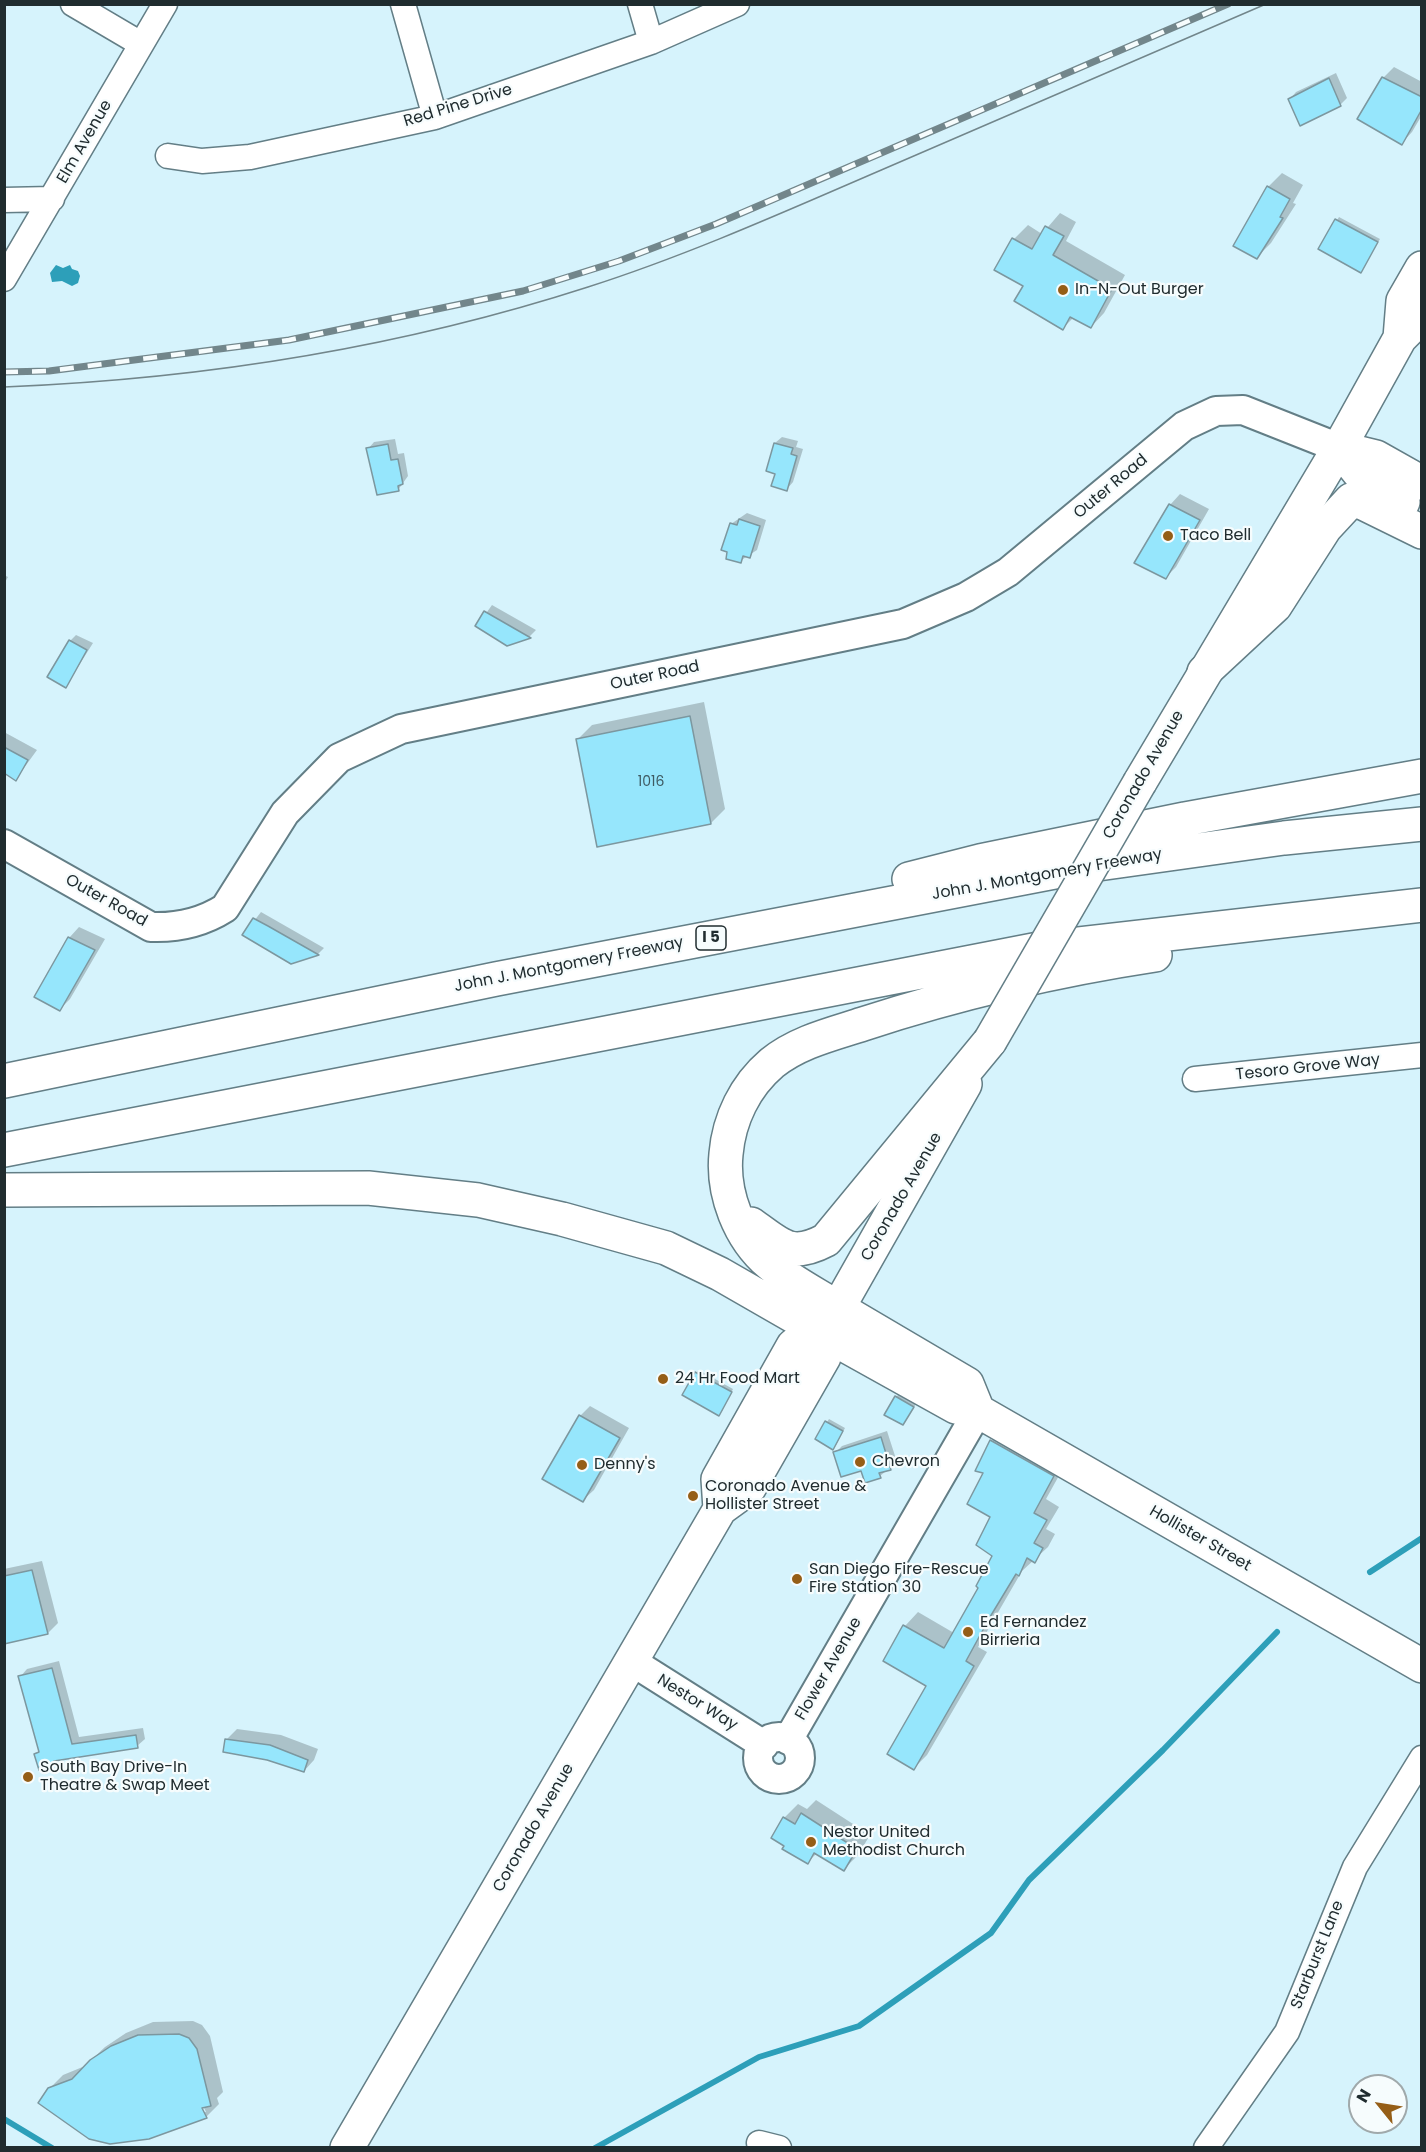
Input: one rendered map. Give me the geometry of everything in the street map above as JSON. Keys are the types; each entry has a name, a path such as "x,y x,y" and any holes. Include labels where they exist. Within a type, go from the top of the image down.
{"main road":[{"name":"Coronado Avenue","path":"347,2148 720,1509 718,1479 793,1346 827,1325 1204,672 1411,327 1403,301 1422,268"},
{"path":"1339,448 1376,457 1422,483"},
{"path":"1339,448 1364,479 1422,513"},
{"path":"1204,672 1275,606 1325,528 1351,500 1363,503 1422,532"},
{"path":"639,951 980,861 1185,819 1422,776"},
{"name":"John J. Montgomery Freeway","path":"4,1081 639,951 1090,865 1284,838 1422,824"},
{"path":"4,1150 1044,948 1422,907"},
{"path":"827,1325 743,1234 728,1189 725,1161 727,1143 738,1107 758,1076 772,1064 803,1044 957,994 1141,957 1243,942 1422,907"},
{"path":"736,1215 784,1247 797,1251 826,1240 990,1041"},
{"path":"4,1190 368,1188 478,1200 562,1219 666,1248 827,1325 968,1384 978,1412"},
{"name":"Hollister Street","path":"978,1412 1422,1666"}],"street":[{"path":"73,4 141,44"},
{"name":"Elm Avenue","path":"4,279 165,4"},
{"path":"403,4 435,117"},
{"path":"640,4 651,42"},
{"name":"Red Pine Drive","path":"168,156 202,161 250,157 435,117 651,42 737,4"},
{"path":"4,200 52,199"},
{"name":"Outer Road","path":"4,844 150,927 169,928 211,917 225,908 285,813 339,758 401,729 903,624 966,597 1008,572 1184,426 1216,411 1243,410 1339,448"},
{"name":"Tesoro Grove Way","path":"1195,1079 1422,1055"},
{"name":"Flower Avenue","path":"776,1742 978,1412"},
{"name":"Nestor Way","path":"631,1661 776,1742"},
{"name":"Starburst Lane","path":"1206,2148 1287,2032 1355,1867 1422,1758"}],"water":[{"path":"56,265 63,268 70,265 72,269 78,271 80,276 78,283 72,286 62,281 52,282 50,273"}],"building":[{"path":"1382,77 1422,97 1422,109 1402,145 1357,119"},
{"path":"1329,78 1341,106 1300,126 1288,99"},
{"path":"1267,186 1290,199 1280,217 1283,218 1257,259 1233,246"},
{"path":"1335,219 1378,242 1361,273 1318,249"},
{"path":"1045,226 1064,236 1053,255 1112,289 1091,328 1070,317 1063,330 1014,301 1023,286 994,270 1012,238 1032,249"},
{"path":"774,443 793,448 791,454 797,456 787,491 771,486 775,474 766,471"},
{"path":"388,444 391,460 398,459 403,484 398,486 399,491 377,495 366,448"},
{"path":"1169,504 1200,520 1166,579 1134,563"},
{"path":"739,519 760,526 750,558 743,556 741,563 726,559 727,552 721,550 730,523 737,525"},
{"path":"484,611 531,638 507,646 475,626"},
{"path":"69,640 87,650 66,688 47,677"},
{"path":"690,716 711,824 597,847 576,739"},
{"path":"4,747 28,760 16,781 4,773"},
{"path":"253,918 319,955 291,964 242,935"},
{"path":"68,937 95,950 60,1011 34,997"},
{"path":"695,1372 732,1392 719,1416 682,1395"},
{"path":"895,1396 914,1407 903,1425 884,1415"},
{"path":"579,1415 620,1438 583,1502 542,1479"},
{"path":"825,1421 843,1431 833,1450 815,1439"},
{"path":"881,1437 891,1470 879,1473 881,1478 865,1483 861,1471 841,1477 833,1452"},
{"path":"990,1440 1054,1476 1034,1513 1047,1520 1034,1543 1043,1548 1035,1563 1027,1558 1019,1576 1016,1574 990,1617 966,1661 974,1666 914,1770 887,1754 926,1686 883,1661 903,1625 944,1648 978,1588 976,1586 992,1556 976,1545 990,1517 967,1504 983,1473 975,1471"},
{"path":"32,1570 48,1634 4,1644 4,1576"},
{"path":"52,1668 72,1744 136,1735 138,1748 54,1761 55,1765 39,1770 34,1754 39,1752 18,1676"},
{"path":"225,1739 270,1745 308,1760 304,1772 267,1760 223,1752"},
{"name":"Nestor United Methodist Church","path":"801,1813 857,1849 844,1871 814,1853 808,1864 782,1849 784,1846 771,1838 783,1817 795,1824"},
{"path":"179,2034 189,2038 197,2049 211,2106 202,2108 207,2118 149,2139 110,2144 89,2139 38,2103 48,2088 72,2079 90,2060 111,2046 138,2035"}],"waterway":[{"path":"1370,1572 1422,1538"},
{"path":"595,2148 759,2057 859,2026 991,1933 1029,1880 1163,1750 1277,1632"},
{"path":"4,2119 52,2148"}],"tram line":[{"path":"4,387 153,377 300,357 445,327 588,287 699,247 772,217 1266,4"}],"railway":[{"path":"4,372 49,371 289,340 523,291 619,261 716,224 1228,4"}],"place":[{"name":"In-N-Out Burger","path":"1063,290"},
{"name":"Taco Bell","path":"1168,536"},
{"name":"24 Hr Food Mart","path":"663,1379"},
{"name":"Chevron","path":"860,1462"},
{"name":"Denny's","path":"582,1465"},
{"name":"Coronado Avenue & Hollister Street","path":"693,1496"},
{"name":"San Diego Fire-Rescue Fire Station 30","path":"797,1579"},
{"name":"Ed Fernandez Birrieria","path":"968,1632"},
{"name":"South Bay Drive-In Theatre & Swap Meet","path":"28,1777"},
{"name":"Nestor United Methodist Church","path":"811,1842"}]}
